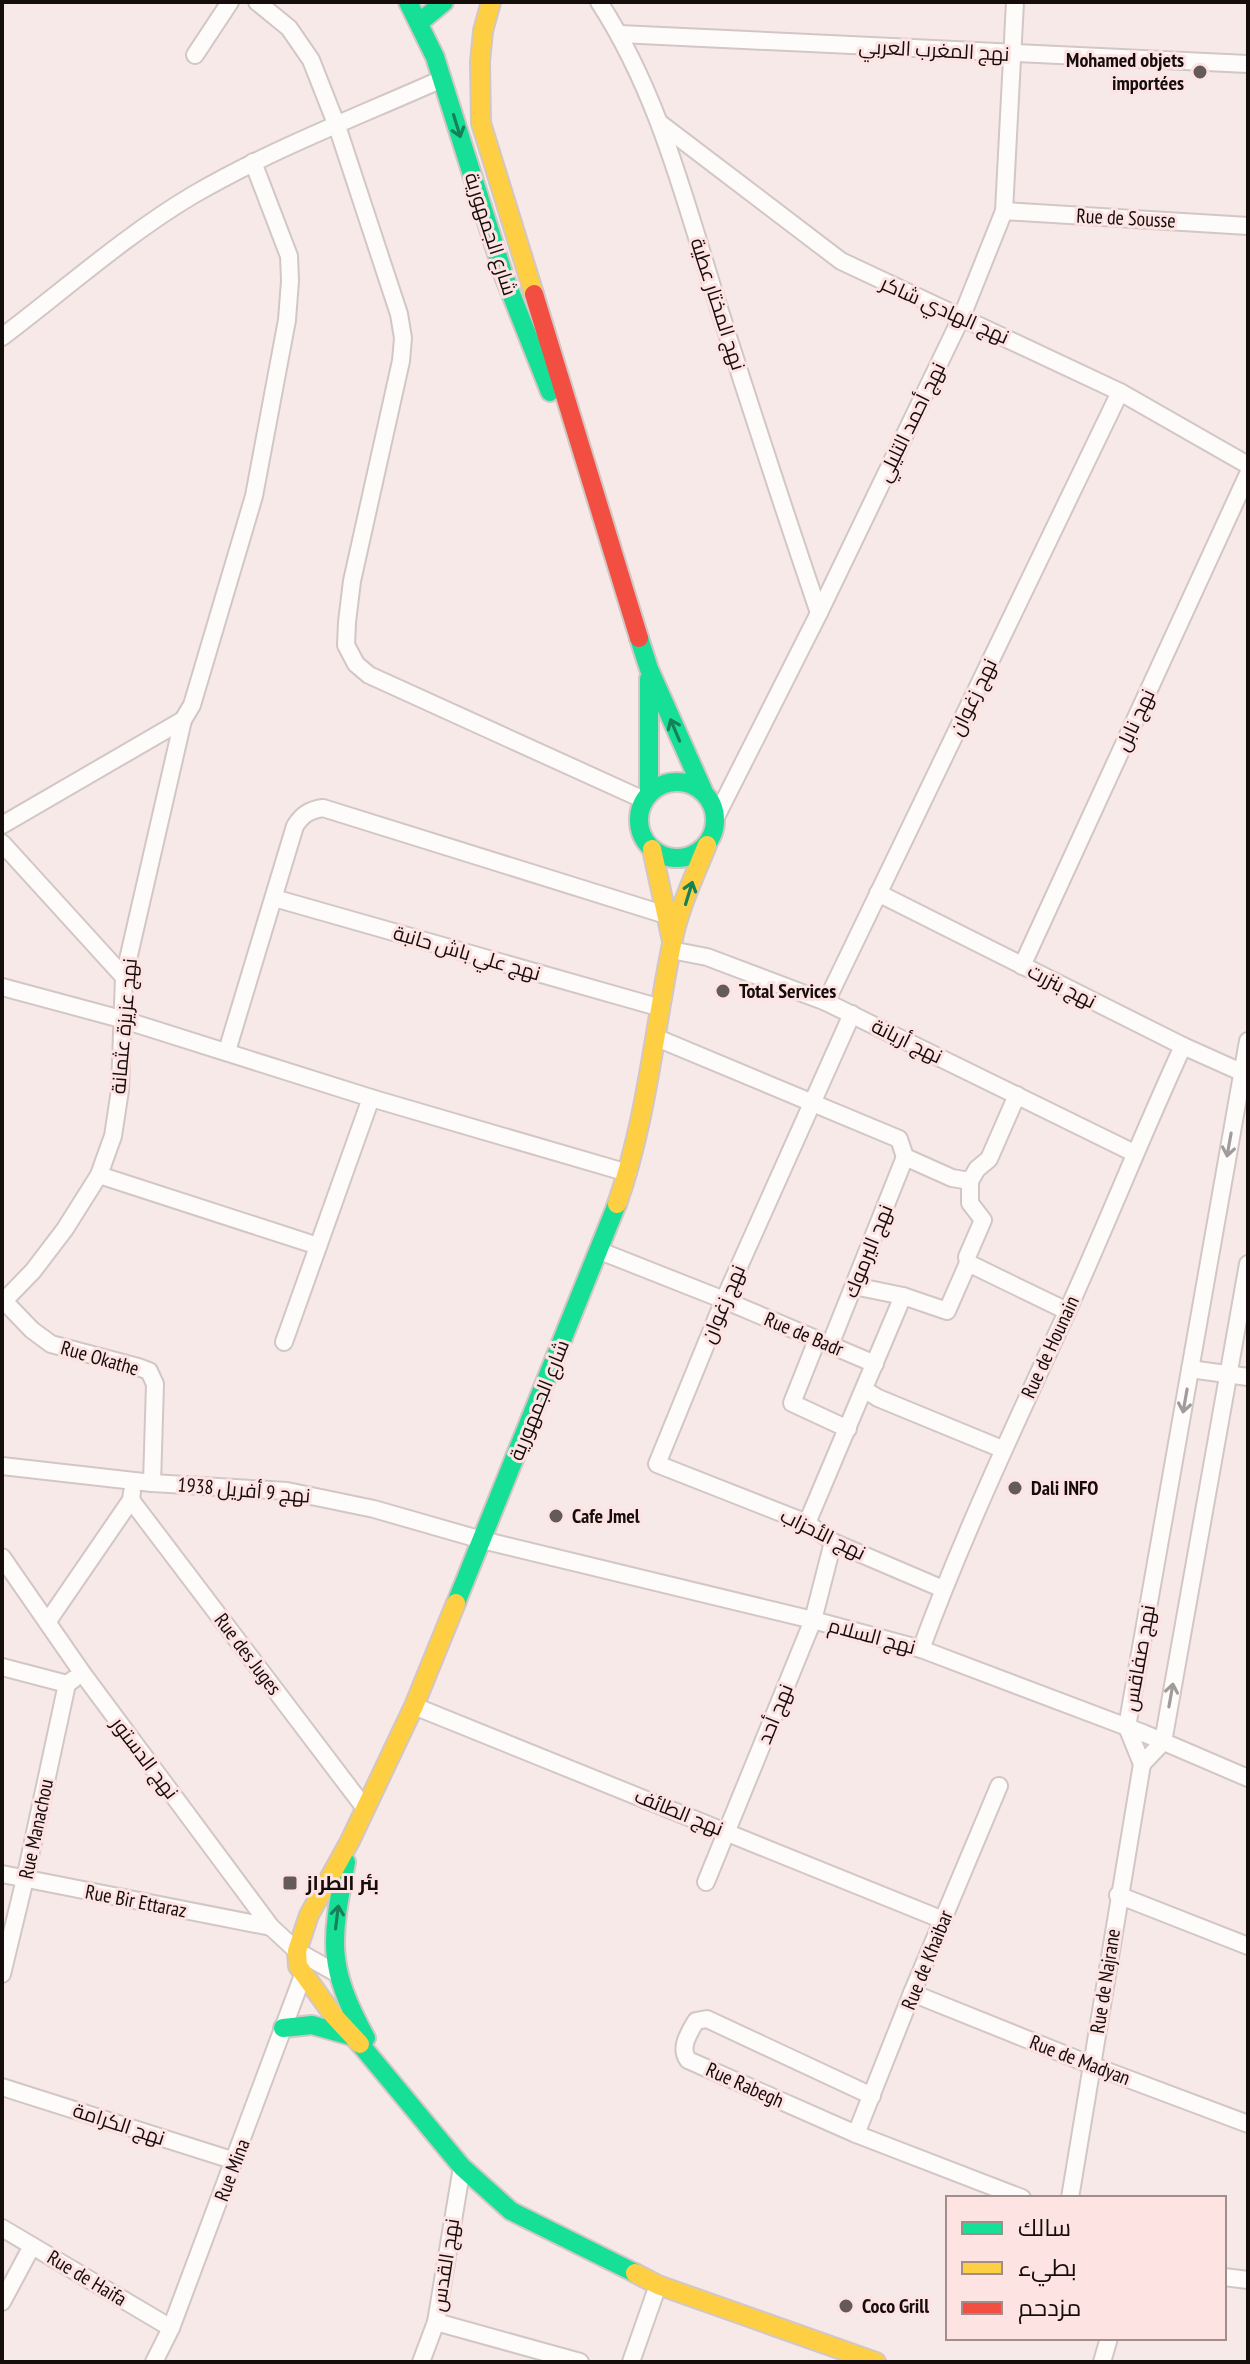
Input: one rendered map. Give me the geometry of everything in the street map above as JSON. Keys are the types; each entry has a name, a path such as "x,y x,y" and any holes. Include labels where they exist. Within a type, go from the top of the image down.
{"main road":[{"name":"شارع الجمهورية","path":"409,2 442,79 490,237 527,342 585,462"},
{"path":"420,22 444,2"},
{"path":"491,2 484,20 479,61 481,123 649,669 716,817 715,827 690,885 672,946"},
{"path":"647,797 649,669"},
{"path":"672,946 652,849 640,831 640,810 658,786 681,781 703,790"},
{"path":"652,849 674,859 686,858 707,845"},
{"name":"شارع الجمهورية","path":"350,1841 414,1706 600,1251 628,1173 649,1087 672,946"},
{"path":"350,1841 309,1915 297,1951 298,1966 352,2037 382,2068 462,2167 511,2211 658,2285 876,2362"},
{"path":"350,1841 336,1926 336,1973 347,2002 382,2068"},
{"path":"283,2028 312,2025 352,2037"}],"street":[{"path":"195,55 230,2"},
{"path":"257,2 289,28 311,60 337,126 399,314 403,338 401,361 352,581 346,645 356,664 369,675 647,797"},
{"name":"نهج المختار عطية","path":"599,2 620,34 661,124 819,613"},
{"name":"نهج أحمد التليلي","path":"716,817 819,613 962,316 1004,211 1015,2"},
{"name":"نهج المغرب العربي","path":"620,34 1248,64"},
{"path":"2,337 145,228 191,197 253,162 442,79"},
{"name":"نهج الهادي شاكر","path":"661,124 841,261 1120,392 1248,465"},
{"name":"نهج عزيزة عثمانة","path":"3,1302 33,1271 65,1229 99,1175 113,1136 120,1090 124,977 183,720 203,674 254,496 287,320 290,281 289,256 253,162"},
{"name":"Rue de Sousse","path":"1004,211 1248,226"},
{"name":"نهج زغوان","path":"826,1002 1120,392"},
{"name":"نهج نابل","path":"1022,966 1248,474"},
{"path":"2,825 183,720"},
{"path":"227,1051 295,826 301,816 311,810 323,808 666,915"},
{"path":"2,843 124,977"},
{"name":"نهج بنزرت","path":"878,893 1245,1074"},
{"name":"نهج علي باش حانبة","path":"274,898 661,1008"},
{"name":"نهج أريانة","path":"672,946 826,1002 1134,1153"},
{"path":"2,987 121,1019 371,1098 628,1173"},
{"name":"نهج زغوان","path":"657,1464 724,1300 852,1014"},
{"path":"657,1038 899,1139 905,1157 952,1178 970,1181"},
{"name":"نهج صفاقس","path":"1142,1764 1127,1727 1245,1074 1248,1041"},
{"name":"Rue de Hounain","path":"921,1649 1002,1449 1067,1311 1183,1046"},
{"path":"854,1286 903,1296 947,1311 983,1220 970,1203 970,1181 977,1169 989,1159 1017,1095"},
{"path":"284,1342 371,1098"},
{"name":"نهج اليرموك","path":"848,1429 792,1403 854,1286 905,1157"},
{"path":"99,1175 318,1246"},
{"name":"Rue de Badr","path":"600,1251 875,1364"},
{"path":"968,1263 1067,1311"},
{"name":"نهج صفاقس","path":"1163,1742 1248,1264"},
{"path":"807,1523 903,1296"},
{"name":"Rue Okathe","path":"3,1302 51,1344 138,1367 152,1375 155,1384 152,1483"},
{"path":"1190,1369 1248,1377"},
{"path":"865,1390 1002,1449"},
{"name":"نهج الأحزاب","path":"657,1464 807,1523 833,1542 943,1589"},
{"name":"نهج 9 أفريل 1938","path":"2,1466 152,1483 287,1491 374,1509 482,1540"},
{"path":"48,1621 131,1500 134,1480"},
{"name":"Rue des Juges","path":"131,1500 364,1807"},
{"name":"نهج السلام","path":"482,1540 921,1649 1127,1727 1248,1778"},
{"name":"نهج أحد","path":"706,1882 813,1620 833,1542"},
{"name":"نهج الدستور","path":"2,1557 83,1674 271,1927 297,1951 336,1973"},
{"path":"2,1667 67,1684 83,1674"},
{"name":"Rue Manachou","path":"2,1974 67,1684"},
{"name":"نهج الطائف","path":"414,1706 943,1920"},
{"path":"1142,1764 1163,1742"},
{"name":"Rue de Najrane","path":"1070,2196 1142,1764"},
{"name":"Rue de Khaibar","path":"856,2134 999,1786"},
{"name":"Rue Bir Ettaraz","path":"2,1874 271,1927"},
{"path":"1118,1895 1248,1946"},
{"name":"Rue Mina","path":"154,2362 171,2328 303,1975"},
{"name":"Rue de Madyan","path":"912,1993 1248,2124"},
{"name":"Rue Rabegh","path":"872,2096 707,2019 696,2021 684,2047 684,2057 688,2060 856,2134 1017,2196"},
{"name":"نهج الكرامة","path":"2,2087 235,2161"},
{"name":"نهج القدس","path":"421,2362 436,2322 462,2167"},
{"name":"Rue de Haifa","path":"2,2228 171,2328"},
{"path":"2,2302 32,2246"},
{"path":"1226,2277 1248,2280"},
{"path":"631,2362 658,2285"},
{"path":"436,2322 580,2362"},
{"path":"1102,2362 1108,2340"}],"traffic: fast":[{"path":"408,2 435,57 504,276 550,392"},
{"path":"420,22 444,2"},
{"path":"639,638 649,669 703,790"},
{"path":"649,679 649,794"},
{"path":"685,782 698,788 709,799 715,820 713,835 698,852 685,858 669,858 656,852 641,835 639,812 645,799 662,784 685,782"},
{"path":"456,1603 617,1204"},
{"path":"346,1862 337,1913 335,1952 344,1991 366,2038"},
{"path":"283,2028 312,2025 351,2036"},
{"path":"360,2044 462,2167 511,2211 635,2273"}],"traffic: slow":[{"path":"491,2 483,31 480,62 481,123 534,294"},
{"path":"617,1204 636,1140 675,931 707,845"},
{"path":"652,849 672,941"},
{"path":"360,2044 334,2016 298,1966 297,1951 309,1915 350,1841 414,1706 456,1603"},
{"path":"635,2273 658,2285 876,2362"}],"traffic: jam":[{"path":"534,294 639,638"}],"place":[{"name":"Mohamed objets importées","path":"1200,72"},
{"name":"Total Services","path":"723,991"},
{"name":"Dali INFO","path":"1015,1488"},
{"name":"Cafe Jmel","path":"556,1516"},
{"name":"بئر الطراز","path":"290,1883"},
{"name":"Coco Grill","path":"846,2306"}]}
